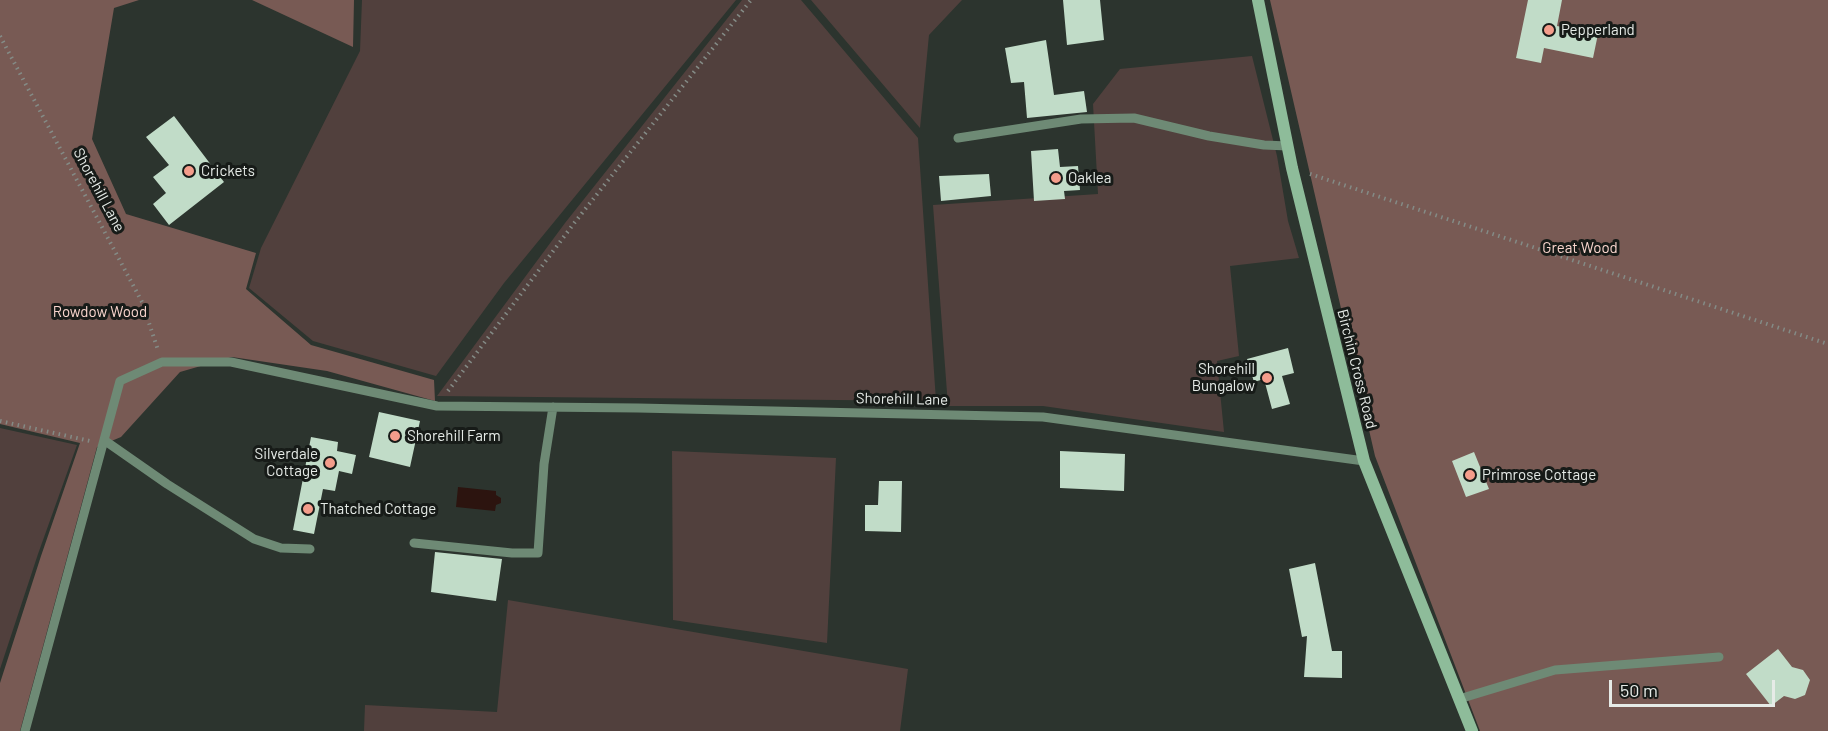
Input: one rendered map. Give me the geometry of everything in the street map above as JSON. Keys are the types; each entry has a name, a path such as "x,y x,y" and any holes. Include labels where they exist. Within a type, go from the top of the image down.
{"street":[{"name":"Birchin Cross Road","path":"1257,0 1292,168 1364,461 1472,731"}],"lane":[{"path":"958,138 1081,119 1134,118 1209,136 1264,145 1288,146"},
{"name":"Shorehill Lane","path":"162,362 231,362 437,406 1043,417 1364,461"},
{"path":"25,731 120,381 162,362"},
{"path":"414,543 512,554 538,553 544,464 553,407"},
{"path":"103,442 254,538 281,548 310,549"},
{"path":"1459,699 1555,670 1719,657"}],"path":[{"path":"437,406 575,222 751,0"},
{"name":"Shorehill Lane","path":"0,36 142,302 162,362"},
{"path":"1292,168 1828,344"},
{"path":"0,420 103,442"}],"shaded area":[{"path":"362,0 736,0 504,283 436,376 313,341 249,288 261,248 360,51"},
{"path":"742,0 801,0 918,138 936,401 437,396 565,223"},
{"path":"811,0 962,0 929,35 920,128"},
{"path":"1252,56 1277,156 1288,221 1299,258 1230,266 1239,356 1217,361 1224,432 1043,406 948,406 933,205 1098,194 1093,104 1120,69"},
{"path":"0,428 77,445 0,669"},
{"path":"672,451 836,458 827,643 673,620"},
{"path":"458,487 496,491 496,495 501,498 501,503 496,505 495,511 456,507"},
{"path":"508,600 908,669 900,731 364,731 365,705 497,712"}],"green space":[{"name":"Rowdow Wood","path":"0,0 139,0 114,8 92,139 126,214 256,253 246,289 311,345 434,380 435,401 327,371 232,357 180,372 121,437 97,447 20,731 0,731 0,683 80,443 0,424"},
{"path":"252,0 354,0 353,47"},
{"name":"Great Wood","path":"1270,0 1828,0 1828,731 1480,731 1375,456"}],"building":[{"path":"1063,0 1100,0 1104,40 1067,45"},
{"name":"Pepperland","path":"1528,0 1562,0 1557,26 1598,34 1593,58 1544,48 1541,63 1516,58"},
{"path":"1046,40 1054,95 1084,91 1087,112 1027,118 1024,82 1011,83 1005,48"},
{"name":"Crickets","path":"174,116 224,182 169,225 153,204 166,193 153,177 169,165 146,137"},
{"name":"Oaklea","path":"1058,149 1060,167 1078,166 1080,190 1064,191 1065,199 1034,201 1031,151"},
{"path":"989,174 991,196 941,201 939,176"},
{"name":"Shorehill Bungalow","path":"1288,348 1294,373 1282,376 1290,404 1272,409 1264,379 1254,382 1247,359"},
{"name":"Shorehill Farm","path":"379,412 420,421 410,467 369,457"},
{"name":"Silverdale Cottage","path":"311,437 338,442 337,451 356,455 352,474 339,471 335,491 323,489 314,534 293,530"},
{"path":"1060,451 1125,454 1124,491 1060,488"},
{"name":"Primrose Cottage","path":"1474,452 1489,489 1466,497 1452,461"},
{"path":"879,481 902,481 901,532 865,531 865,505 878,505"},
{"path":"435,552 502,559 496,601 431,592"},
{"path":"1315,563 1332,651 1342,651 1342,678 1304,677 1307,636 1302,637 1289,569"},
{"path":"1778,649 1792,667 1803,670 1810,680 1805,695 1795,699 1784,696 1771,706 1746,674"}],"place":[{"name":"Pepperland","path":"1549,30"},
{"name":"Crickets","path":"189,171"},
{"name":"Oaklea","path":"1056,178"},
{"name":"Shorehill Bungalow","path":"1267,378"},
{"name":"Shorehill Farm","path":"395,436"},
{"name":"Silverdale Cottage","path":"330,463"},
{"name":"Primrose Cottage","path":"1470,475"},
{"name":"Thatched Cottage","path":"308,509"}]}
